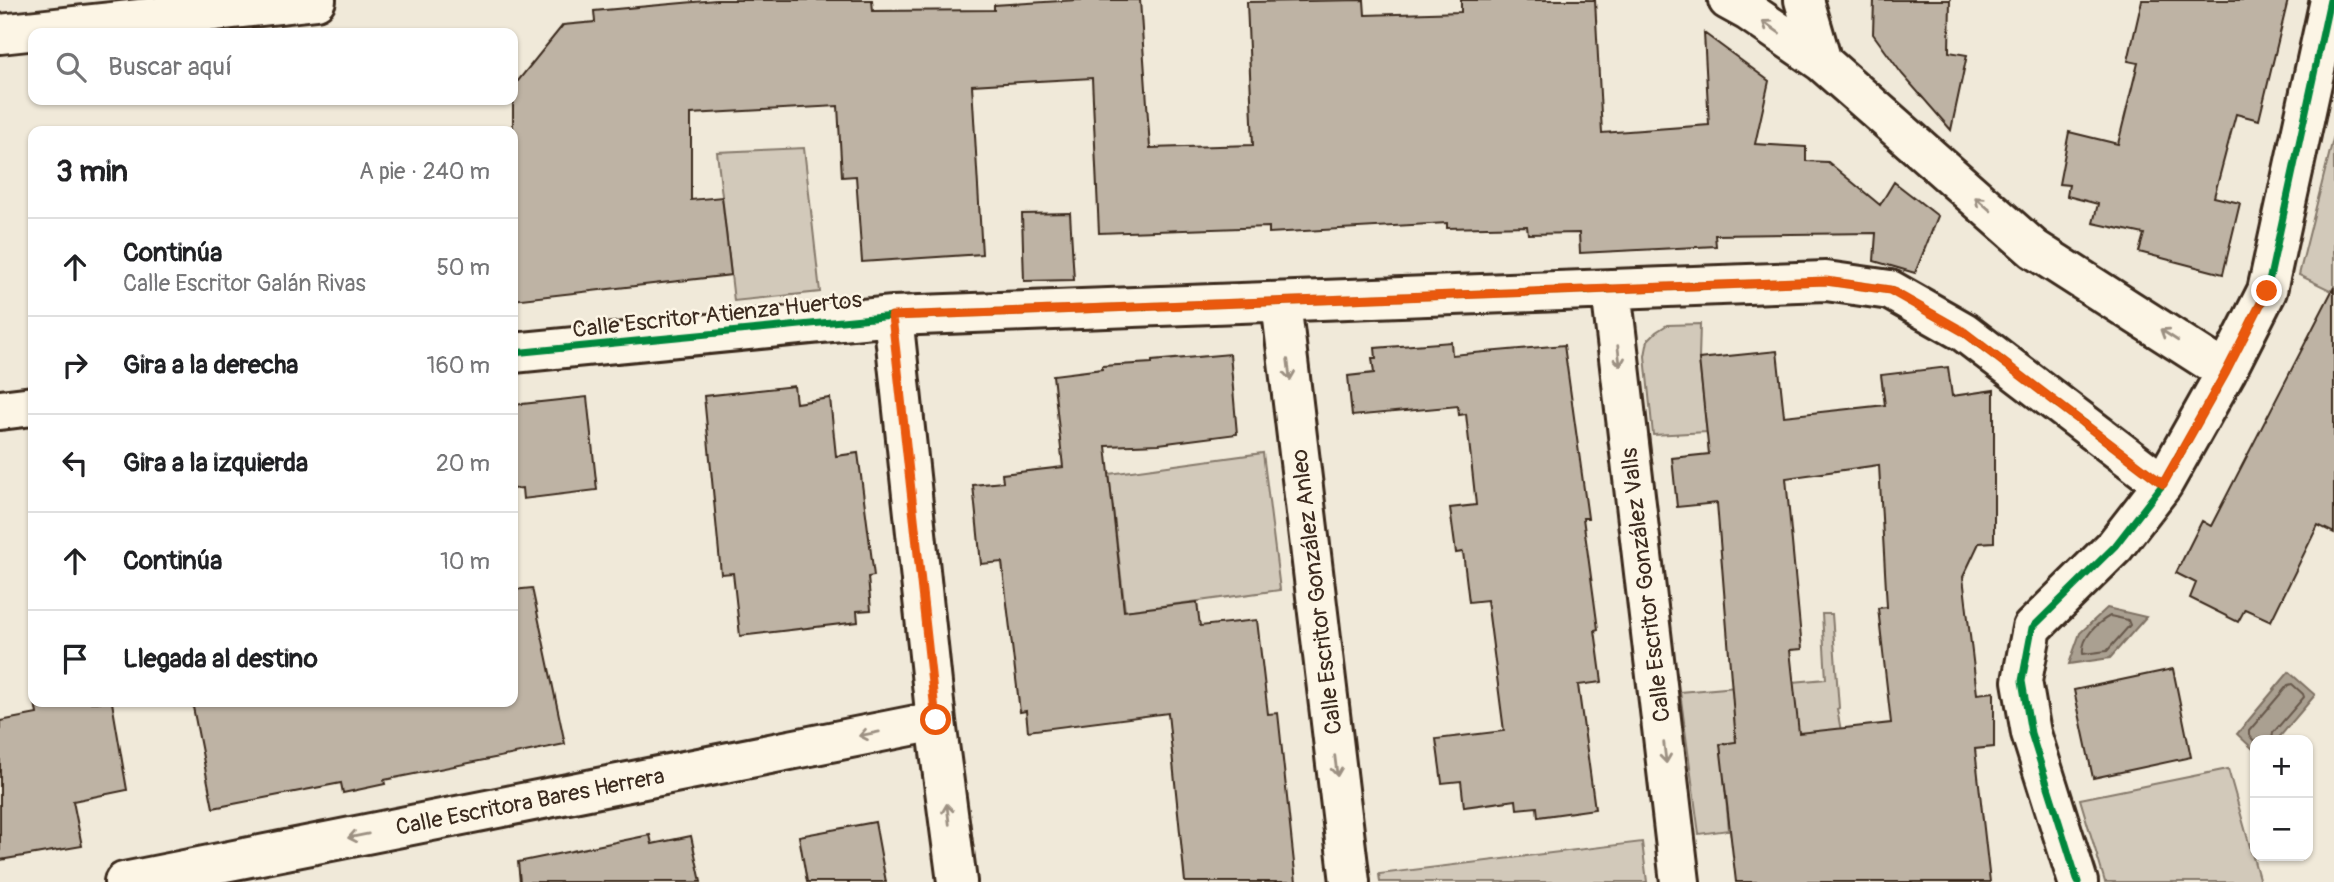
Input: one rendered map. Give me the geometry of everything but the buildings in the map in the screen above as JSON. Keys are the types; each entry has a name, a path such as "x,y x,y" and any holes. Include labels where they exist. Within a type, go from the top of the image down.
{"street":[{"path":"56,28 316,0"},
{"path":"1728,0 1822,62 2034,249 2226,372"},
{"path":"1804,0 1822,62"},
{"path":"2078,882 2031,733 2022,681 2032,628 2115,546 2163,484 2226,372 2267,291 2330,0"},
{"path":"0,34 28,31"},
{"name":"Calle Escritor Atienza Huertos","path":"518,353 892,316 1826,281 1890,290 1964,332 2163,484"},
{"name":"Calle Escritor González Valls","path":"1611,289 1680,882"},
{"name":"Calle Escritor González Anleo","path":"1281,302 1350,882"},
{"path":"892,316 936,720 957,882"},
{"path":"0,410 28,407"},
{"name":"Calle Escritora Bares Herrera","path":"124,882 936,720"}],"shaded area":[{"path":"2334,135 2334,292 2299,275"},
{"path":"804,148 820,292 734,301 717,152"},
{"path":"1700,324 1699,359 1707,432 1653,435 1645,356 1648,340 1667,325"},
{"path":"1263,453 1280,590 1125,611 1109,474"},
{"path":"1822,614 1832,614 1837,709 1841,731 1721,744 1729,830 1699,834 1680,692 1826,679"},
{"path":"2228,769 2250,847 2250,861 2254,861 2260,882 2105,882 2080,799"},
{"path":"1642,842 1647,882 1380,882 1379,874"}],"water":[{"path":"2107,608 2146,617 2110,658 2069,664 2080,633"},
{"path":"2289,672 2315,695 2281,735 2250,735 2250,746 2237,734"}],"cycle path":[{"path":"2078,882 2031,733 2022,681 2032,628 2115,546 2163,484 2226,372 2267,291 2330,0"},
{"path":"518,353 893,316 1826,281 1890,290 1964,332 2163,484"}],"route":[{"path":"936,720 892,316 1826,281 1890,290 1964,332 2163,484 2226,372 2267,291"}]}
